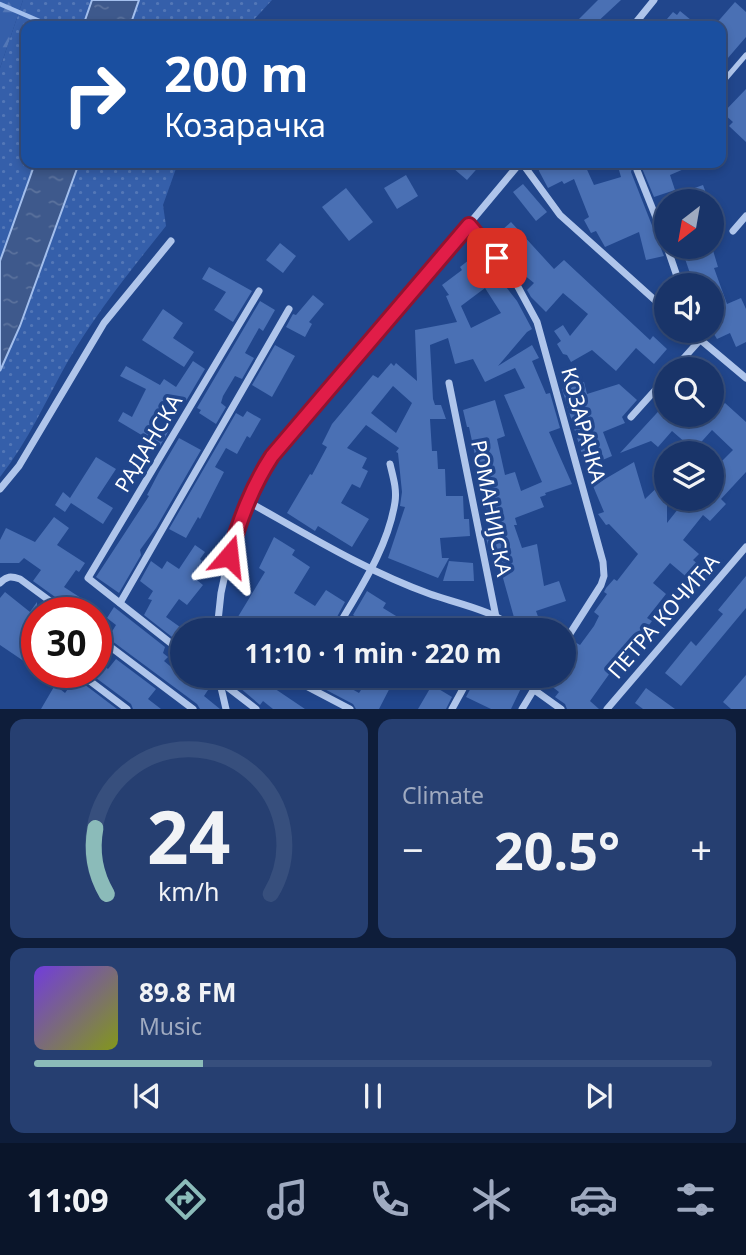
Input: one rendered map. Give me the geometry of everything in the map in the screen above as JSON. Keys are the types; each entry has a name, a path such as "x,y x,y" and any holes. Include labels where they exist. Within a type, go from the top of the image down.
{"street":[{"path":"637,21 654,0"},
{"path":"219,618 229,556 247,501 272,456 517,168"},
{"path":"525,168 575,231 654,300"},
{"path":"637,170 654,213"},
{"path":"733,231 746,216"},
{"name":"КОЗАРАЧКА","path":"469,225 511,274 537,322 603,562 604,576 601,585 576,624"},
{"path":"0,489 19,466 104,324 171,241"},
{"name":"РАДАНСКА","path":"170,643 88,578 259,291"},
{"path":"120,603 289,309"},
{"path":"685,357 697,343"},
{"path":"704,343 746,378"},
{"name":"РОМАНИЈСКА","path":"449,383 496,617"},
{"path":"631,417 654,391"},
{"path":"343,618 372,569 395,502 395,482 390,464"},
{"path":"247,501 372,569 415,589 496,617"},
{"name":"ПЕТРА КОЧИЋА","path":"607,709 746,549"},
{"path":"0,583 13,576 45,597"},
{"path":"112,648 193,709"},
{"path":"99,688 127,709"},
{"path":"219,688 226,709"},
{"path":"230,688 256,709"},
{"path":"310,688 350,709"},
{"path":"452,709 463,688"},
{"path":"522,709 533,689 561,709"}],"lane":[{"path":"726,78 746,55"}],"green space":[{"path":"0,0 23,0 0,68"},
{"path":"23,0 92,0 85,21 21,21 21,168 33,168 0,261 0,68"},
{"path":"139,0 272,0 253,21 132,21"},
{"path":"77,168 176,168 163,205 166,226 90,326 28,435 0,477 0,371 20,326"}],"water":[{"path":"92,0 139,0 132,21 85,21"},
{"path":"33,168 77,168 20,326 0,371 0,261"}],"building":[{"path":"598,0 621,0 598,21 577,21"},
{"path":"735,2 746,12 746,37 726,60 726,21 718,21"},
{"path":"680,11 691,20 665,21 673,12 677,15"},
{"path":"746,89 746,142 729,126 733,122 726,116 726,110"},
{"path":"453,168 478,168 467,180"},
{"path":"539,168 586,168 594,185 621,177 618,168 632,168 654,231 654,258 646,260 639,232 605,247 596,231 591,233 584,220 589,217 574,179 548,188"},
{"path":"642,168 686,168 670,175 675,189 654,189 654,197"},
{"path":"406,175 418,196 397,209 384,188"},
{"path":"523,184 547,212 536,221 513,192"},
{"path":"346,188 373,222 349,241 322,207"},
{"path":"511,222 554,269 564,260 650,340 653,336 654,343 661,343 667,349 660,357 654,357 654,364 636,348 616,371 592,350 571,362 557,344 561,341 554,331 563,325 570,336 588,314 563,293 546,312 527,290 534,283 518,270 520,268 494,241 494,237"},
{"path":"280,243 296,256 283,273 266,260"},
{"path":"479,252 517,301 532,329 498,366 532,345 539,358 532,361 546,394 550,393 560,428 549,432 572,484 545,493 546,495 540,497 544,507 515,518 517,525 514,525 522,548 537,544 544,586 559,581 566,601 536,611 539,618 514,618 496,553 490,555 486,537 492,535 463,410 495,400 505,436 497,439 505,475 515,472 521,491 542,482 504,395 525,388 515,368 485,382 473,359 455,364 448,338 430,345 433,399 435,405 441,405 446,419 430,419 432,451 437,451 438,469 445,469 446,496 463,496 464,519 469,519 470,536 440,538 442,558 449,558 438,578 388,558 405,507 400,506 402,492 396,452 399,448 366,425 347,448 367,458 362,468 368,471 360,488 352,484 341,503 369,519 352,547 318,526 315,531 287,513 327,447 322,444 332,424 373,375 378,378 391,363 394,366 396,363 417,381 415,330 457,322 446,296 449,295 442,285 462,270 460,267","holes":["485,288 501,313 471,328 461,306","393,386 412,403 396,433 371,413"]},
{"path":"685,259 716,259 718,267 714,268 716,273 690,273"},
{"path":"209,267 252,291 233,322 214,310 226,292 202,279"},
{"path":"313,295 324,304 309,322 312,324 305,337 286,327 293,314 296,315"},
{"path":"724,296 727,304 741,298 746,309 746,342 736,347 730,333 724,336"},
{"path":"260,301 275,310 263,331 259,328 245,353 254,358 242,379 235,376 223,396 221,403 226,407 216,424 199,413 201,410 197,408"},
{"path":"163,309 183,323 173,338 194,352 184,367 142,340"},
{"path":"275,345 295,356 272,397 252,385"},
{"path":"193,361 205,369 186,401 183,399 176,409 164,401 153,422 168,432 160,446 118,421 123,412 132,417 146,389 120,376 126,366 160,385 164,379 176,387"},
{"path":"584,382 587,394 619,384 637,400 622,417 625,423 603,432 612,456 586,467 562,389"},
{"path":"725,403 746,422 746,472 724,496 724,459 733,450 712,430 702,441 684,441 672,431 663,441 654,441 654,444 651,441 620,453 654,416 654,427 724,427"},
{"path":"247,411 261,419 237,454 226,448 215,467 224,472 200,519 198,517 186,538 169,529 236,413 243,417"},
{"path":"179,438 201,450 156,528 140,550 141,555 119,593 96,577 149,496 147,495"},
{"path":"96,457 116,469 97,498 113,508 103,524 71,503 65,512 55,505 63,492 70,498"},
{"path":"634,462 645,499 654,490 654,511 667,511 667,523 676,511 719,511 710,521 703,515 683,540 699,554 693,560 707,572 696,585 670,563 653,583 666,594 647,618 652,621 640,637 637,635 590,701 599,709 567,709 565,704 555,697 559,692 554,688 576,688 576,643 580,645 594,626 599,616 594,612 607,594 604,592 606,588 614,579 617,581 638,554 609,524 606,525 598,514 604,512 593,486"},
{"path":"54,517 69,528 57,545 85,563 79,572 76,570 64,587 79,597 55,597 33,581 41,570 24,558 19,563 0,563 0,540 6,528 35,542"},
{"path":"274,537 295,550 292,555 310,567 294,593 315,606 326,590 345,602 336,618 237,618 265,572 259,568"},
{"path":"195,545 205,552 192,576 203,585 187,605 179,599 166,617 170,620 170,635 144,615 152,600 148,599 153,591 140,581 151,561 162,569 167,561 179,569"},
{"path":"449,561 473,563 474,581 443,581"},
{"path":"746,576 746,608 681,686 665,673 691,641 696,646 723,614 718,610"},
{"path":"367,591 386,603 383,608 399,618 358,618 353,615"},
{"path":"5,592 21,605 21,659 0,645 0,598"},
{"path":"114,607 165,647 163,653 168,657 164,661 170,666 170,684 112,641 112,632 116,625 112,622"},
{"path":"116,659 156,689 148,699 161,709 133,709 131,704 110,688 112,688 112,664"},
{"path":"746,675 746,709 731,709 723,702"},
{"path":"53,688 59,688 65,693 69,688 89,688 117,709 41,709"},
{"path":"175,688 205,688 208,690 204,696 220,709 200,709"},
{"path":"240,688 274,688 305,709 273,709 263,701 260,705"},
{"path":"323,688 350,688 359,693 362,688 390,688 379,709 356,709 353,704"},
{"path":"430,688 437,688 452,697 446,709 418,709"},
{"path":"471,688 521,688 511,709 491,709 466,697"},
{"path":"646,688 675,709 643,709 635,703"}],"waterway":[{"path":"0,4 39,21"}],"route":[{"path":"229,556 247,501 272,456 469,225 497,258"}]}
